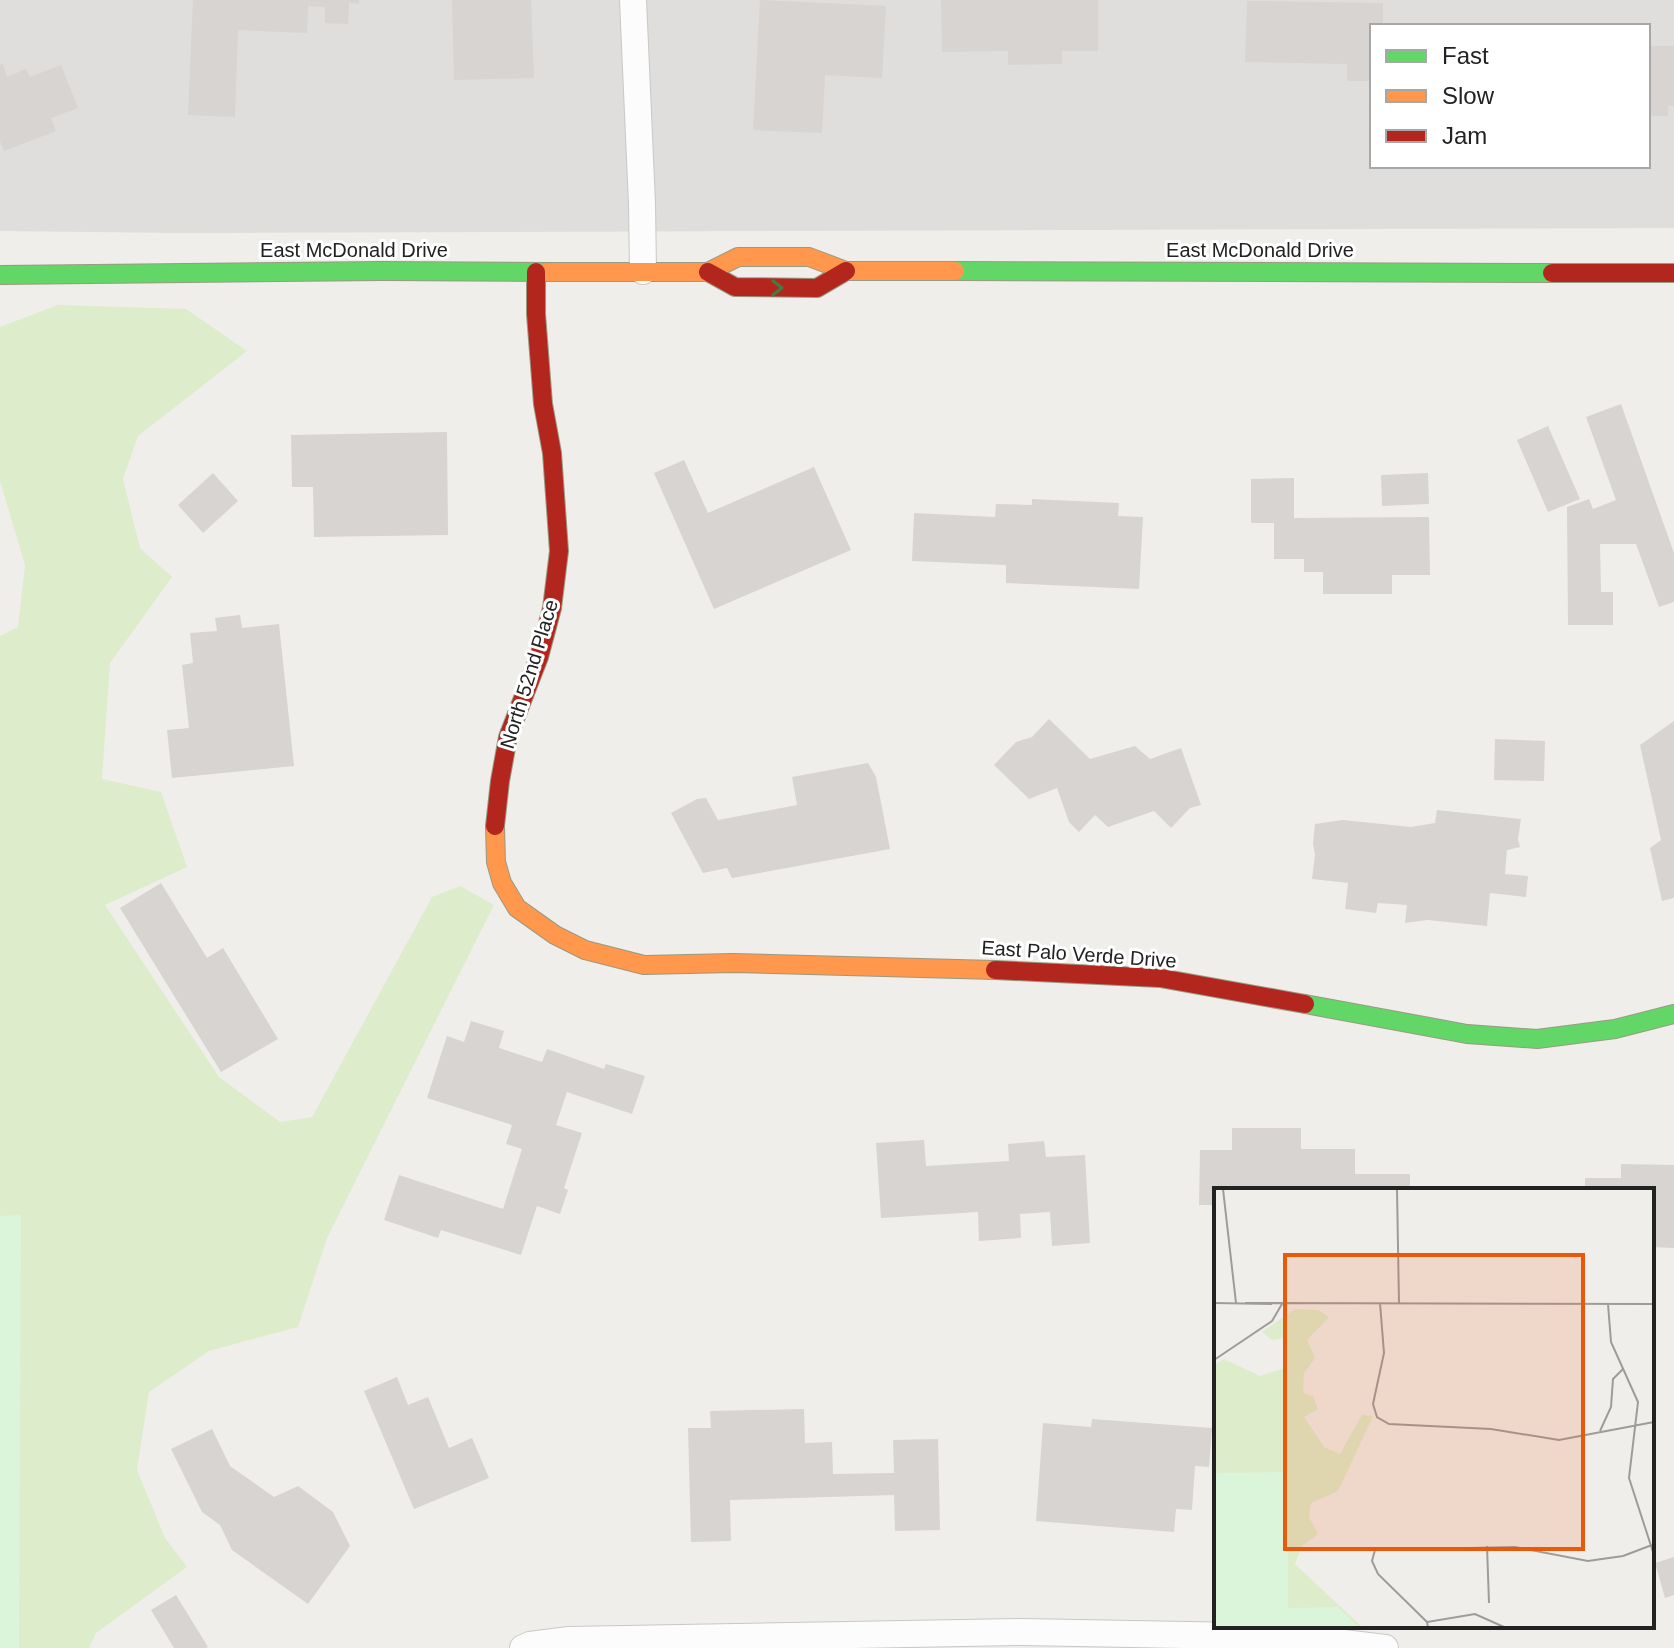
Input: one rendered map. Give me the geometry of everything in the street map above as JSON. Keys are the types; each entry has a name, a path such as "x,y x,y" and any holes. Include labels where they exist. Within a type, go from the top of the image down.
{"street":[{"path":"633,0 643,271"},
{"name":"East McDonald Drive","path":"0,275 708,272 738,257 809,257 846,271 1674,273"},
{"name":"East McDonald Drive","path":"708,272 735,287 817,288 846,271"},
{"name":"North 52nd Place","path":"502,883 494,836 500,781 508,737 539,657 552,608 559,551 552,453 543,404 536,272"},
{"name":"East Palo Verde Drive","path":"502,883 517,908 555,935 585,950 644,965 733,963 948,968 1146,977 1467,1034 1537,1039 1615,1029 1674,1014"},
{"path":"523,1648 569,1640 1022,1632 1293,1637 1385,1648"}],"shaded area":[{"path":"0,0 1674,0 1674,228 0,231"}],"green space":[{"path":"58,305 186,309 247,351 138,436 123,479 140,548 172,577 110,663 102,779 161,792 187,867 105,905 219,1077 280,1122 312,1117 432,897 460,886 494,905 327,1238 298,1327 209,1351 149,1392 137,1470 165,1538 187,1567 96,1633 89,1648 0,1648 0,636 18,627 25,565 0,481 0,327"},
{"path":"21,1215 19,1648 0,1648 0,1216"}],"building":[{"path":"193,0 359,0 359,4 349,3 348,24 325,23 325,7 308,6 307,33 238,30 235,117 188,115"},
{"path":"452,0 531,0 534,78 454,80"},
{"path":"760,0 886,6 882,78 825,75 822,133 753,130"},
{"path":"941,0 1098,0 1098,51 1062,51 1062,64 1008,65 1008,51 942,52"},
{"path":"1247,1 1383,3 1383,24 1370,24 1370,81 1347,81 1347,64 1245,62"},
{"path":"1650,46 1674,46 1674,106 1668,106 1668,116 1650,116"},
{"path":"3,64 7,77 26,69 30,77 61,65 78,108 51,118 56,131 4,151 0,141 0,65"},
{"path":"1621,404 1674,553 1674,602 1659,607 1636,544 1600,544 1601,592 1613,592 1613,625 1568,625 1567,507 1589,499 1593,509 1616,500 1586,417"},
{"path":"1548,426 1580,499 1548,512 1517,440"},
{"path":"447,432 448,535 314,537 313,487 292,487 291,435"},
{"path":"684,460 708,513 814,467 851,550 714,609 654,473"},
{"path":"213,473 238,501 203,533 178,505"},
{"path":"1428,473 1429,504 1382,506 1381,475"},
{"path":"1294,478 1294,518 1429,517 1430,575 1392,575 1392,594 1323,594 1323,572 1304,572 1304,559 1274,559 1274,523 1251,523 1251,479"},
{"path":"1032,499 1119,503 1118,516 1143,517 1139,589 1006,583 1006,565 912,561 914,513 995,517 996,504 1032,505"},
{"path":"240,615 242,628 279,624 294,766 172,778 167,730 189,728 182,665 193,663 190,633 217,631 215,618"},
{"path":"1049,719 1090,759 1135,746 1150,759 1181,748 1201,805 1190,808 1171,828 1154,811 1108,827 1095,815 1079,832 1069,822 1057,788 1029,799 994,765 1016,742 1032,737"},
{"path":"1674,721 1674,898 1662,901 1650,848 1661,840 1640,745"},
{"path":"1495,739 1545,741 1544,781 1494,780"},
{"path":"868,763 876,777 890,849 732,878 727,868 703,873 671,813 697,799 706,798 718,820 797,805 792,777"},
{"path":"1437,810 1521,819 1520,847 1507,850 1505,874 1528,876 1526,897 1490,893 1487,926 1427,920 1405,923 1407,905 1378,903 1376,913 1345,909 1348,883 1312,879 1315,824 1343,820 1411,827 1435,823"},
{"path":"161,883 207,958 223,948 278,1039 221,1072 120,908"},
{"path":"471,1021 504,1031 499,1048 542,1062 547,1049 604,1069 606,1064 645,1076 632,1114 567,1092 556,1125 582,1133 564,1188 568,1190 560,1214 537,1206 521,1255 441,1230 438,1238 384,1220 399,1175 503,1209 522,1149 506,1144 512,1125 427,1098 447,1036 464,1042"},
{"path":"1232,1128 1301,1128 1301,1149 1355,1149 1355,1174 1410,1174 1410,1188 1214,1188 1214,1205 1199,1205 1200,1150 1232,1150"},
{"path":"924,1140 926,1166 1009,1161 1008,1144 1044,1141 1046,1157 1085,1155 1090,1243 1052,1246 1050,1212 1020,1214 1021,1238 979,1241 978,1212 881,1218 876,1143"},
{"path":"1621,1164 1674,1165 1674,1248 1654,1247 1654,1188 1585,1188 1585,1178 1621,1178"},
{"path":"397,1377 408,1405 428,1397 449,1448 472,1438 489,1478 414,1509 364,1391"},
{"path":"804,1409 805,1443 832,1442 833,1474 894,1473 893,1440 938,1439 940,1530 895,1531 894,1495 730,1500 731,1541 691,1542 688,1428 711,1428 710,1411"},
{"path":"1092,1419 1212,1428 1209,1467 1195,1466 1192,1510 1176,1509 1174,1532 1036,1521 1043,1423 1091,1427"},
{"path":"212,1429 230,1466 274,1497 298,1486 333,1512 350,1546 308,1604 232,1550 220,1525 202,1512 171,1449"},
{"path":"1674,1557 1674,1595 1665,1598 1655,1563"},
{"path":"176,1595 208,1647 174,1648 151,1610"}],"traffic: fast":[{"path":"955,271 1552,273"},
{"path":"0,275 547,272"},
{"path":"1305,1004 1467,1034 1537,1039 1615,1029 1674,1014"}],"traffic: slow":[{"path":"547,272 708,272 738,257 809,257 846,271 955,271"},
{"path":"495,826 496,862 502,883 517,908 555,935 585,950 644,965 733,963 995,970"}],"traffic: jam":[{"path":"708,272 735,287 817,288 846,271"},
{"path":"495,826 508,737 539,657 552,608 559,551 552,453 543,404 536,272"},
{"path":"1552,273 1674,273"},
{"path":"995,970 1160,978 1305,1004"}]}
